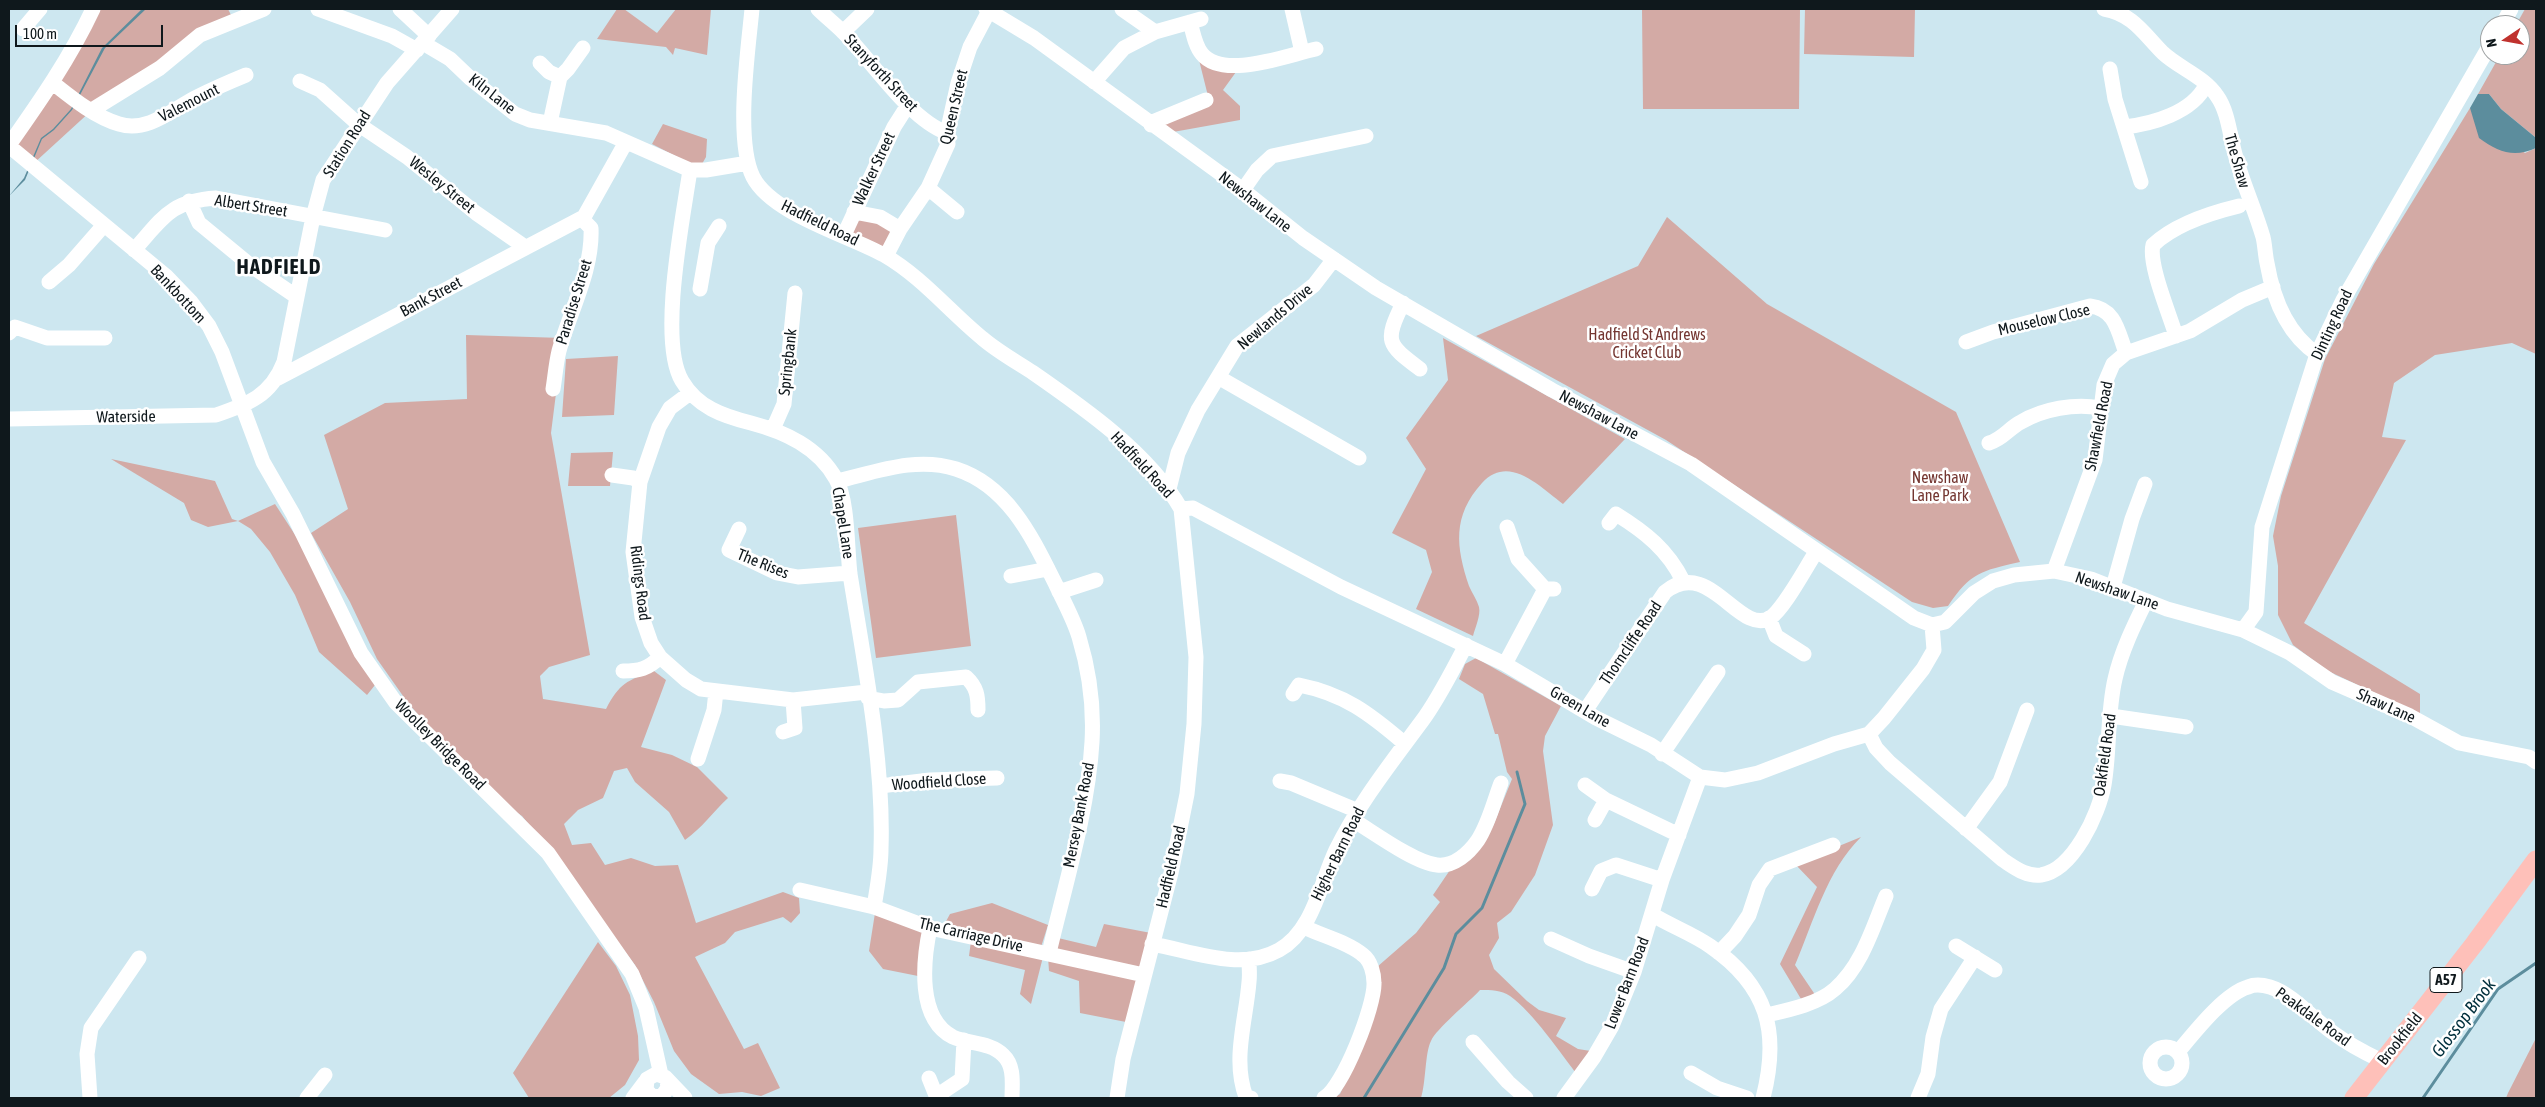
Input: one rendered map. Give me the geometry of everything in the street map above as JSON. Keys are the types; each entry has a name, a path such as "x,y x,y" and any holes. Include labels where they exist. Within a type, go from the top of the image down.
{"main road":[{"name":"Brookfield","path":"2354,1098 2475,944 2536,860"}],"street":[{"path":"23,29 40,9"},
{"path":"9,145 53,83 75,46 93,9"},
{"path":"82,103 160,68 200,35 264,9"},
{"path":"318,9 392,36 423,43"},
{"path":"400,9 423,43"},
{"name":"Station Road","path":"242,406 271,388 278,378 284,362 313,217 323,180 358,124 387,83 452,9"},
{"name":"Hadfield Road","path":"752,9 745,97 748,163 760,188 791,212 886,256 928,288 982,339 1048,383 1117,435 1169,489 1180,509 1196,656 1194,724 1187,794 1171,872 1123,1059 1117,1098"},
{"name":"Stanyforth Street","path":"818,9 843,32 908,105 937,129 947,133"},
{"path":"843,32 867,9"},
{"name":"Newshaw Lane","path":"988,9 1034,38 1151,125 1243,190 1303,238 1334,259 1402,303 1552,390 1691,464 1914,618 1932,625 1945,622 1974,593 1993,581 2014,575 2054,571 2113,587 2146,601 2243,630"},
{"name":"Queen Street","path":"886,256 900,229 928,188 948,144 947,133 958,83 970,47 988,9"},
{"path":"1122,9 1155,32"},
{"path":"1094,82 1124,48 1155,32 1196,20 1200,53 1208,61 1218,66 1241,66 1309,50 1292,9"},
{"name":"The Shaw","path":"2104,9 2128,16 2173,63 2216,94 2224,113 2243,185 2264,239 2273,288 2286,322 2304,345 2317,354"},
{"name":"Kiln Lane","path":"423,43 450,59 471,79 515,114 530,120 606,133 690,170"},
{"path":"550,123 560,77 583,48"},
{"name":"Dinting Road","path":"2243,630 2256,612 2262,527 2317,354 2342,300 2480,62"},
{"path":"540,63 549,72 560,77"},
{"path":"2110,69 2115,99 2141,182"},
{"name":"Valemount","path":"53,83 82,103 119,124 141,125 164,118 187,102 246,75"},
{"name":"Wesley Street","path":"300,81 320,90 358,124 406,157 476,214 526,247"},
{"path":"2124,127 2154,121 2174,113 2193,102 2202,94 2206,85"},
{"path":"1151,125 1155,121 1206,100"},
{"name":"Walker Street","path":"844,235 894,127 908,105"},
{"path":"1243,190 1257,170 1272,156 1366,136"},
{"path":"583,218 626,142"},
{"name":"Bankbottom","path":"9,145 134,250 184,296 209,326 222,352 242,406"},
{"path":"690,170 706,170 748,163"},
{"name":"Chapel Lane","path":"690,170 674,289 671,343 676,368 690,393 714,412 773,429 804,445 820,458 837,481 859,623 880,786 881,851 874,907"},
{"path":"928,188 957,212"},
{"name":"Albert Street","path":"134,250 164,216 178,205 189,201 216,198 385,230"},
{"path":"189,201 199,224 250,265 297,297"},
{"path":"2176,336 2156,268 2152,250 2153,245 2180,227 2218,211 2239,206"},
{"path":"854,212 880,217 900,229"},
{"name":"Bank Street","path":"278,378 583,218"},
{"name":"Paradise Street","path":"552,389 558,352 580,290 591,239 590,228 583,218"},
{"path":"49,282 69,265 104,225"},
{"path":"700,289 708,244 718,226"},
{"path":"681,238 708,244"},
{"name":"Newlands Drive","path":"1169,489 1178,453 1198,410 1237,346 1314,285 1334,259"},
{"path":"2126,353 2190,331 2242,300 2273,288"},
{"name":"Springbank","path":"773,429 784,404 795,293"},
{"path":"1402,303 1390,334 1392,343 1398,353 1420,369"},
{"name":"Mouselow Close","path":"1966,342 1993,332 2090,306 2104,309 2112,317 2126,353"},
{"path":"9,333 15,327 46,338 105,338"},
{"name":"Shawfield Road","path":"2054,571 2095,460 2100,431 2100,408 2104,384 2111,369 2126,353"},
{"path":"1218,377 1359,458"},
{"name":"Ridings Road","path":"690,393 670,408 658,427 640,482 633,552 642,617 650,643 660,657 686,680 701,689 793,700 868,695 884,701 898,700 918,682 966,678 972,683 978,694 978,710"},
{"name":"Waterside","path":"9,419 216,416 242,406"},
{"name":"Woolley Bridge Road","path":"242,406 263,462 293,514 361,653 396,703 548,853 632,974 646,1008 652,1037 656,1078 668,1088 658,1097"},
{"path":"1989,443 2002,438 2021,422 2034,416 2067,407 2090,406 2100,408"},
{"name":"Mersey Bank Road","path":"837,481 906,464 932,464 955,469 980,479 1003,498 1027,528 1079,635 1088,671 1092,740 1088,788 1049,953"},
{"path":"612,475 632,478 640,482"},
{"path":"2113,587 2132,519 2145,484"},
{"name":"Green Lane","path":"1180,509 1193,508 1341,587 1505,664 1585,711 1650,745 1700,777 1725,780 1758,773 1834,744 1868,734 1884,718 1923,670 1934,650 1932,625"},
{"path":"1609,523 1616,514 1639,528 1663,550 1675,565 1683,581 1694,582 1710,590 1756,620 1769,618 1778,612 1816,552"},
{"path":"1505,664 1550,589 1518,559 1507,527"},
{"name":"The Rises","path":"738,529 729,550 777,573 798,577 850,573"},
{"path":"1011,576 1048,568"},
{"path":"1059,592 1096,580"},
{"name":"Thorncliffe Road","path":"1585,711 1665,592 1683,581"},
{"name":"Oakfield Road","path":"1868,734 1876,748 1890,764 1966,829 2019,871 2040,876 2062,864 2074,851 2094,818 2104,786 2114,679 2134,624 2146,601"},
{"path":"1769,618 1776,636 1804,654"},
{"name":"Shaw Lane","path":"2243,630 2290,653 2332,682 2410,716 2459,743 2529,757 2536,762"},
{"name":"Higher Barn Road","path":"1152,944 1230,959 1249,959 1277,951 1291,942 1304,927 1328,869 1355,815 1404,743 1423,720 1466,645"},
{"path":"623,671 637,671 650,667 660,657"},
{"path":"1662,754 1718,672"},
{"path":"1293,694 1299,685 1321,689 1345,699 1370,714 1404,743"},
{"path":"698,759 714,710 716,691"},
{"path":"783,732 795,728 793,700"},
{"path":"1966,829 2000,782 2028,710"},
{"path":"2111,716 2186,727"},
{"name":"Lower Barn Road","path":"1564,1098 1594,1058 1612,1026 1634,972 1653,915 1662,880 1700,777"},
{"name":"Woodfield Close","path":"880,786 930,780 997,778"},
{"path":"1280,782 1291,783 1355,815 1419,859 1436,865 1447,865 1468,853 1478,840 1501,783"},
{"path":"1585,785 1606,800 1678,835"},
{"path":"1596,820 1606,800"},
{"path":"1719,953 1735,936 1749,915 1759,885 1770,869 1833,845"},
{"path":"1592,889 1601,871 1616,865 1662,880"},
{"name":"The Carriage Drive","path":"800,890 874,907 930,928 1144,974"},
{"path":"1767,1015 1818,999 1834,990 1849,973 1865,947 1886,896"},
{"name":"Lower Barn Road","path":"1653,915 1702,941 1719,953 1741,972 1756,991 1767,1015 1770,1073 1763,1098"},
{"path":"1304,927 1364,955 1373,974 1374,995 1352,1055 1339,1083 1324,1098"},
{"path":"930,928 924,957 925,983 931,1014 939,1027 954,1037 1003,1054 1011,1066 1012,1098"},
{"path":"1551,939 1589,956 1634,972"},
{"path":"1956,946 1995,970"},
{"path":"1918,1098 1928,1074 1933,1037 1941,1009 1975,957"},
{"path":"90,1098 87,1054 91,1028 140,958"},
{"path":"1247,1098 1241,1080 1240,1053 1250,980 1249,959"},
{"name":"Peakdale Road","path":"2178,1052 2234,994 2245,988 2262,986 2272,987 2287,996 2350,1045 2382,1062"},
{"path":"929,1078 938,1097 962,1079 964,1040"},
{"path":"1473,1042 1508,1082 1526,1098"},
{"path":"1691,1073 1717,1088 1747,1098"},
{"path":"307,1098 325,1075"},
{"path":"656,1078 646,1090 658,1097"},
{"path":"633,1098 656,1078"},
{"path":"656,1078 685,1098"}],"green space":[{"path":"98,9 228,9 233,19 92,110 33,164 9,146"},
{"path":"617,9 624,9 657,33 676,9 711,9 707,55 675,48 673,55 666,47 597,39"},
{"path":"1642,9 1800,9 1799,109 1643,109"},
{"path":"1805,9 1915,9 1914,57 1804,54"},
{"path":"2525,9 2536,9 2536,141 2535,137 2501,109 2489,94 2478,94 2494,65 2530,65 2530,15 2522,15"},
{"path":"1198,56 1236,72 1223,90 1240,106 1240,120 1173,132 1162,124 1208,96"},
{"path":"2470,108 2525,153 2536,148 2536,354 2512,343 2435,355 2394,383 2382,437 2406,440 2304,623 2420,694 2420,714 2328,671 2293,645 2278,615 2278,566 2273,536 2281,496 2325,359 2374,264"},
{"path":"663,124 707,139 706,157 702,164 689,163 652,144"},
{"path":"855,216 896,230 884,253 848,234"},
{"path":"1667,217 1767,304 1956,412 2020,562 1978,575 1963,586 1948,606 1933,608 1912,602 1666,440 1476,336 1638,266"},
{"path":"466,335 563,338 551,433 590,655 549,667 540,676 543,699 606,709 615,694 630,680 654,671 666,680 641,747 672,755 697,767 728,798 685,840 669,812 635,782 627,768 614,771 603,798 578,810 564,824 572,845 591,843 605,865 631,858 655,866 678,865 696,923 783,892 799,898 800,913 791,923 783,917 735,932 725,943 695,957 744,1049 758,1043 780,1088 761,1096 742,1092 719,1094 691,1074 674,1051 654,1002 635,965 555,857 522,816 476,785 445,745 408,703 377,659 350,602 311,533 348,509 324,435 385,403 467,399"},
{"path":"1443,338 1625,439 1563,504 1534,482 1513,472 1492,475 1472,495 1461,520 1459,545 1469,586 1479,607 1479,618 1473,636 1416,609 1432,572 1426,550 1392,533 1426,469 1406,438 1448,380"},
{"path":"618,356 614,415 562,417 566,359"},
{"path":"613,452 610,486 568,486 571,453"},
{"path":"111,459 215,481 232,519 238,521 208,527 191,520 184,503"},
{"path":"275,504 316,567 375,685 367,695 319,652 295,595 270,552 251,529 238,521"},
{"path":"956,515 971,646 876,658 858,528"},
{"path":"1476,658 1561,706 1545,736 1543,751 1553,825 1535,875 1511,912 1497,923 1499,938 1489,955 1494,969 1527,1001 1539,1010 1566,1018 1556,1036 1578,1049 1597,1052 1579,1077 1519,1003 1503,993 1492,990 1480,990 1446,1023 1431,1041 1421,1098 1333,1098 1340,1094 1362,1046 1377,967 1416,933 1440,902 1433,895 1450,870 1480,848 1493,826 1512,779 1507,772 1498,734 1495,734 1483,694 1459,679 1465,664"},
{"path":"1861,837 1849,851 1830,881 1795,965 1818,999 1804,1004 1780,964 1817,887 1795,864"},
{"path":"992,903 1048,925 1041,947 944,925 950,914"},
{"path":"875,913 924,931 918,976 883,969 869,951"},
{"path":"1104,924 1151,933 1140,969 1056,949 1058,938 1096,947"},
{"path":"971,941 1043,957 1031,1004 1020,994 1025,970 969,956"},
{"path":"598,942 616,966 630,995 638,1036 639,1060 625,1085 609,1098 529,1098 513,1073"},
{"path":"1048,957 1137,979 1126,1022 1080,1013 1079,981 1049,971"},
{"path":"2536,1038 2536,1098 2506,1098 2508,1093"}],"water":[{"path":"142,9 146,9 105,48 72,110 54,130 42,139 25,180 9,196 24,178 41,138 53,129 71,109 102,48"},
{"path":"2478,94 2489,94 2501,109 2535,137 2536,148 2520,153 2506,152 2493,147 2479,138 2470,108"}],"waterway":[{"path":"1364,1098 1444,968 1456,934 1482,908 1525,804 1517,772"},
{"name":"Glossop Brook","path":"2423,1098 2498,989 2536,963"}],"district":[{"name":"HADFIELD","path":"279,267"}],"park label":[{"name":"Hadfield St Andrews Cricket Club","path":"1647,344"},
{"name":"Newshaw Lane Park","path":"1940,487"}]}
